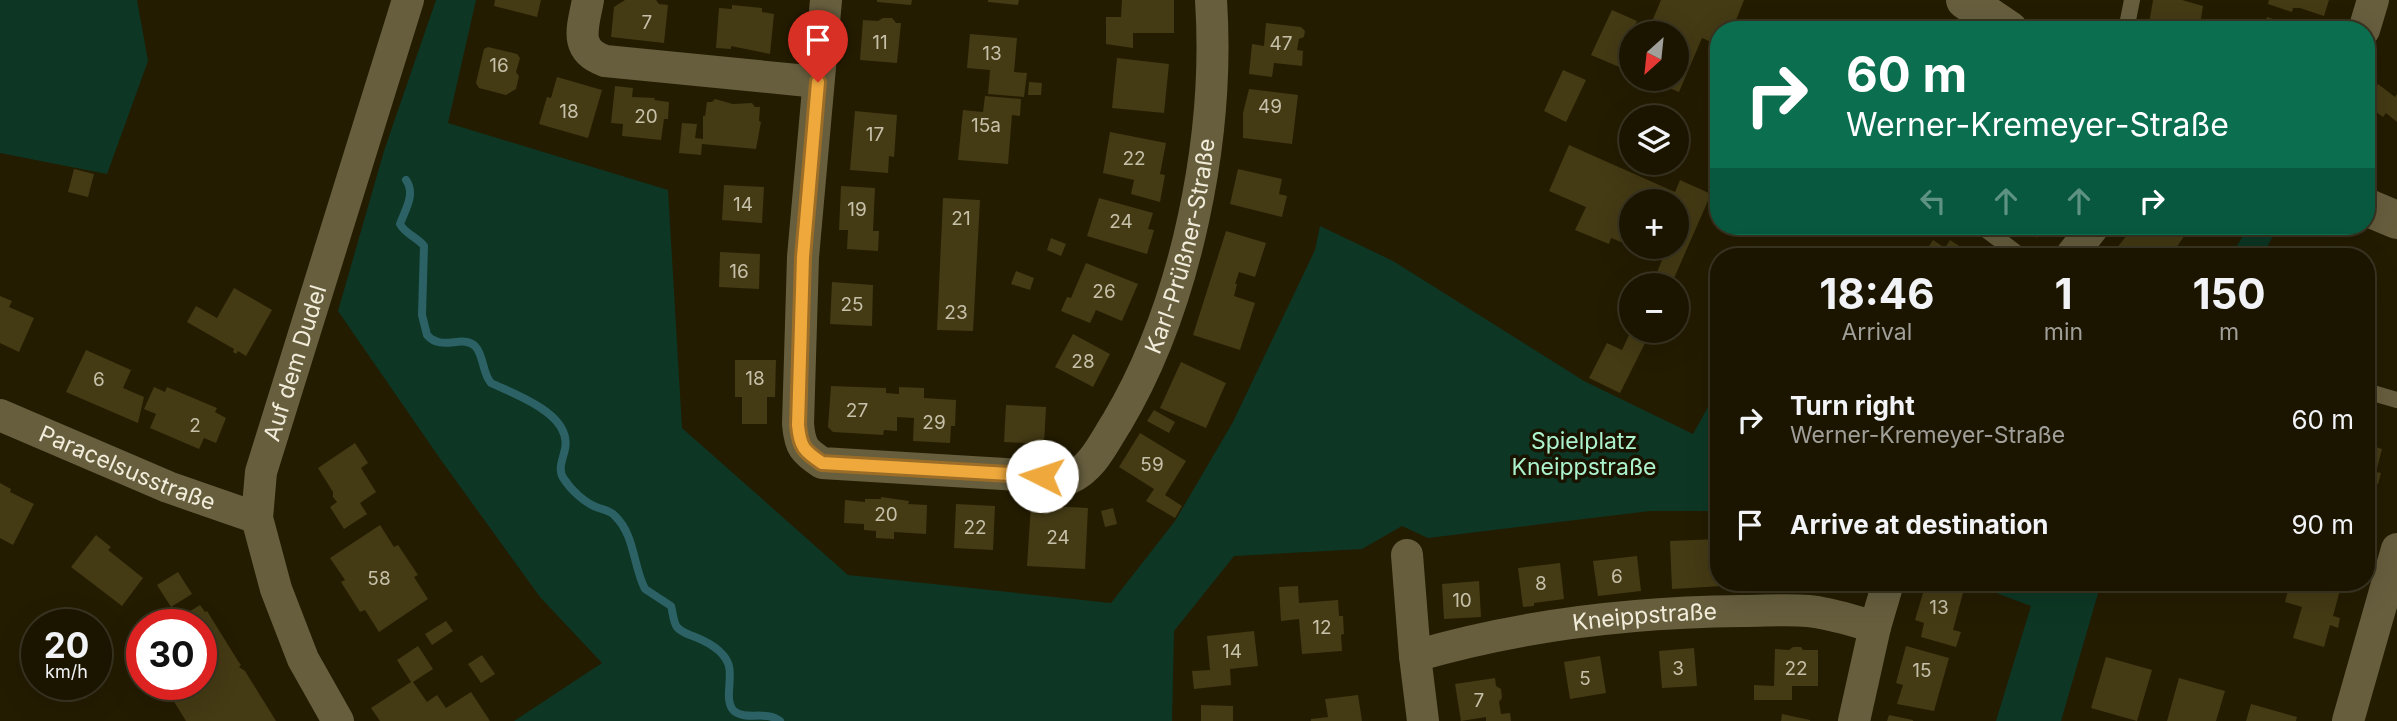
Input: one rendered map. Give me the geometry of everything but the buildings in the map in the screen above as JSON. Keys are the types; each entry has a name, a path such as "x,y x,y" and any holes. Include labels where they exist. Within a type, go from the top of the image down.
{"main road":[{"path":"1965,0 1996,21"},
{"path":"2375,211 2397,220"}],"street":[{"name":"Auf dem Dudel","path":"338,721 303,659 276,589 257,518 261,472 408,0"},
{"path":"588,0 583,45 591,56 604,61 818,82 826,0"},
{"name":"Karl-Prüßner-Straße","path":"818,82 803,257 798,425 800,443 822,463 1070,478 1082,472 1100,449 1125,408 1150,355 1183,258 1205,156 1212,88 1211,0"},
{"path":"2366,21 2372,0"},
{"name":"Paracelsusstraße","path":"0,415 168,486 257,518"},
{"path":"2348,721 2397,550"},
{"path":"1407,555 1423,721"},
{"path":"1854,721 1886,591"},
{"name":"Kneippstraße","path":"1415,656 1524,632 1625,617 1701,612 1807,611 1830,614 1875,627"}],"lane":[{"path":"2128,21 2132,0"},
{"path":"1993,235 2010,248"},
{"path":"2375,394 2397,400"}],"green space":[{"path":"0,0 137,0 148,61 107,174 0,153"},
{"name":"Spielplatz Kneippstraße","path":"436,0 476,0 448,123 668,190 682,428 848,575 1111,603 1175,521 1233,422 1315,250 1320,226 1393,261 1584,381 1693,434 1708,407 1710,408 1710,511 1650,511 1428,538 1402,526 1362,549 1234,556 1174,631 1172,721 514,721 602,663 540,597 338,311 384,151"},
{"path":"2243,235 2274,235 2266,248 2236,248"},
{"path":"1991,591 2099,591 2061,721 1996,721 2031,606"}],"waterway":[{"path":"406,180 410,196 400,224 424,246 422,315 427,335 439,342 464,342 475,346 491,383 540,407 551,416 565,437 562,476 582,499 611,512 622,524 645,589 671,606 678,628 722,653 730,669 729,701 734,711 744,715 769,716 780,721"}],"route":[{"path":"818,82 803,257 798,425 800,443 822,463 1042,476"}]}
